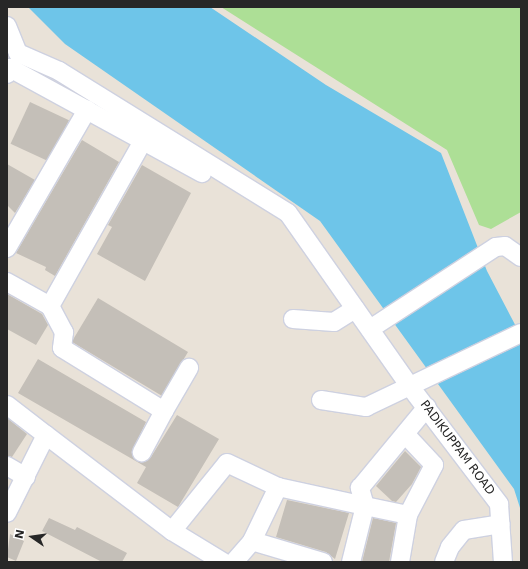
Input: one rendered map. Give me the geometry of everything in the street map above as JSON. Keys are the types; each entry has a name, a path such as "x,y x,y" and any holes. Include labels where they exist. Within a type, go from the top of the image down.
{"street":[{"path":"7,26 18,53 59,71 288,213 408,384 366,407 321,400"},
{"path":"8,69 87,110 226,186 288,213"},
{"path":"7,248 87,110"},
{"path":"50,306 143,141"},
{"path":"370,329 501,246 521,257"},
{"path":"7,282 50,306 64,332 62,348 164,411"},
{"path":"293,319 334,322 355,309"},
{"name":"PADIKUPPAM ROAD","path":"503,562 499,504 427,407 408,384 431,379 521,333"},
{"path":"142,452 189,368"},
{"path":"7,406 172,531 223,562"},
{"path":"351,562 365,506 360,488 406,435 427,407"},
{"path":"400,562 408,515 434,465 406,435"},
{"path":"7,513 46,436"},
{"path":"172,531 227,463 278,487 408,515"},
{"path":"7,466 26,477"},
{"path":"234,562 252,541 278,487"},
{"path":"444,562 450,547 464,530 501,524"},
{"path":"252,541 323,562"}],"green space":[{"path":"221,7 521,7 521,212 491,229 479,225 447,150"}],"water":[{"path":"28,7 210,7 326,85 441,153 487,271 521,336 521,511 514,489 320,221 65,44"}],"building":[{"path":"30,102 69,120 50,162 11,144"},
{"path":"82,140 119,162 55,276 45,270 46,267 16,253"},
{"path":"7,164 35,180 15,213 7,205"},
{"path":"142,165 191,193 145,281 97,254 112,227 108,225"},
{"path":"7,294 42,314 48,325 36,345 7,329"},
{"path":"98,298 188,352 162,396 72,342"},
{"path":"38,359 146,422 132,452 137,461 151,457 177,415 219,439 178,507 137,483 146,467 18,393"},
{"path":"7,418 27,434 12,457 7,456"},
{"path":"405,451 421,467 412,484 396,502 392,501 376,486"},
{"path":"287,500 349,513 335,559 326,552 276,537"},
{"path":"49,518 75,530 77,527 127,553 122,562 102,562 42,531"},
{"path":"373,518 396,523 389,562 362,562"},
{"path":"10,534 24,541 16,561 7,557"}]}
